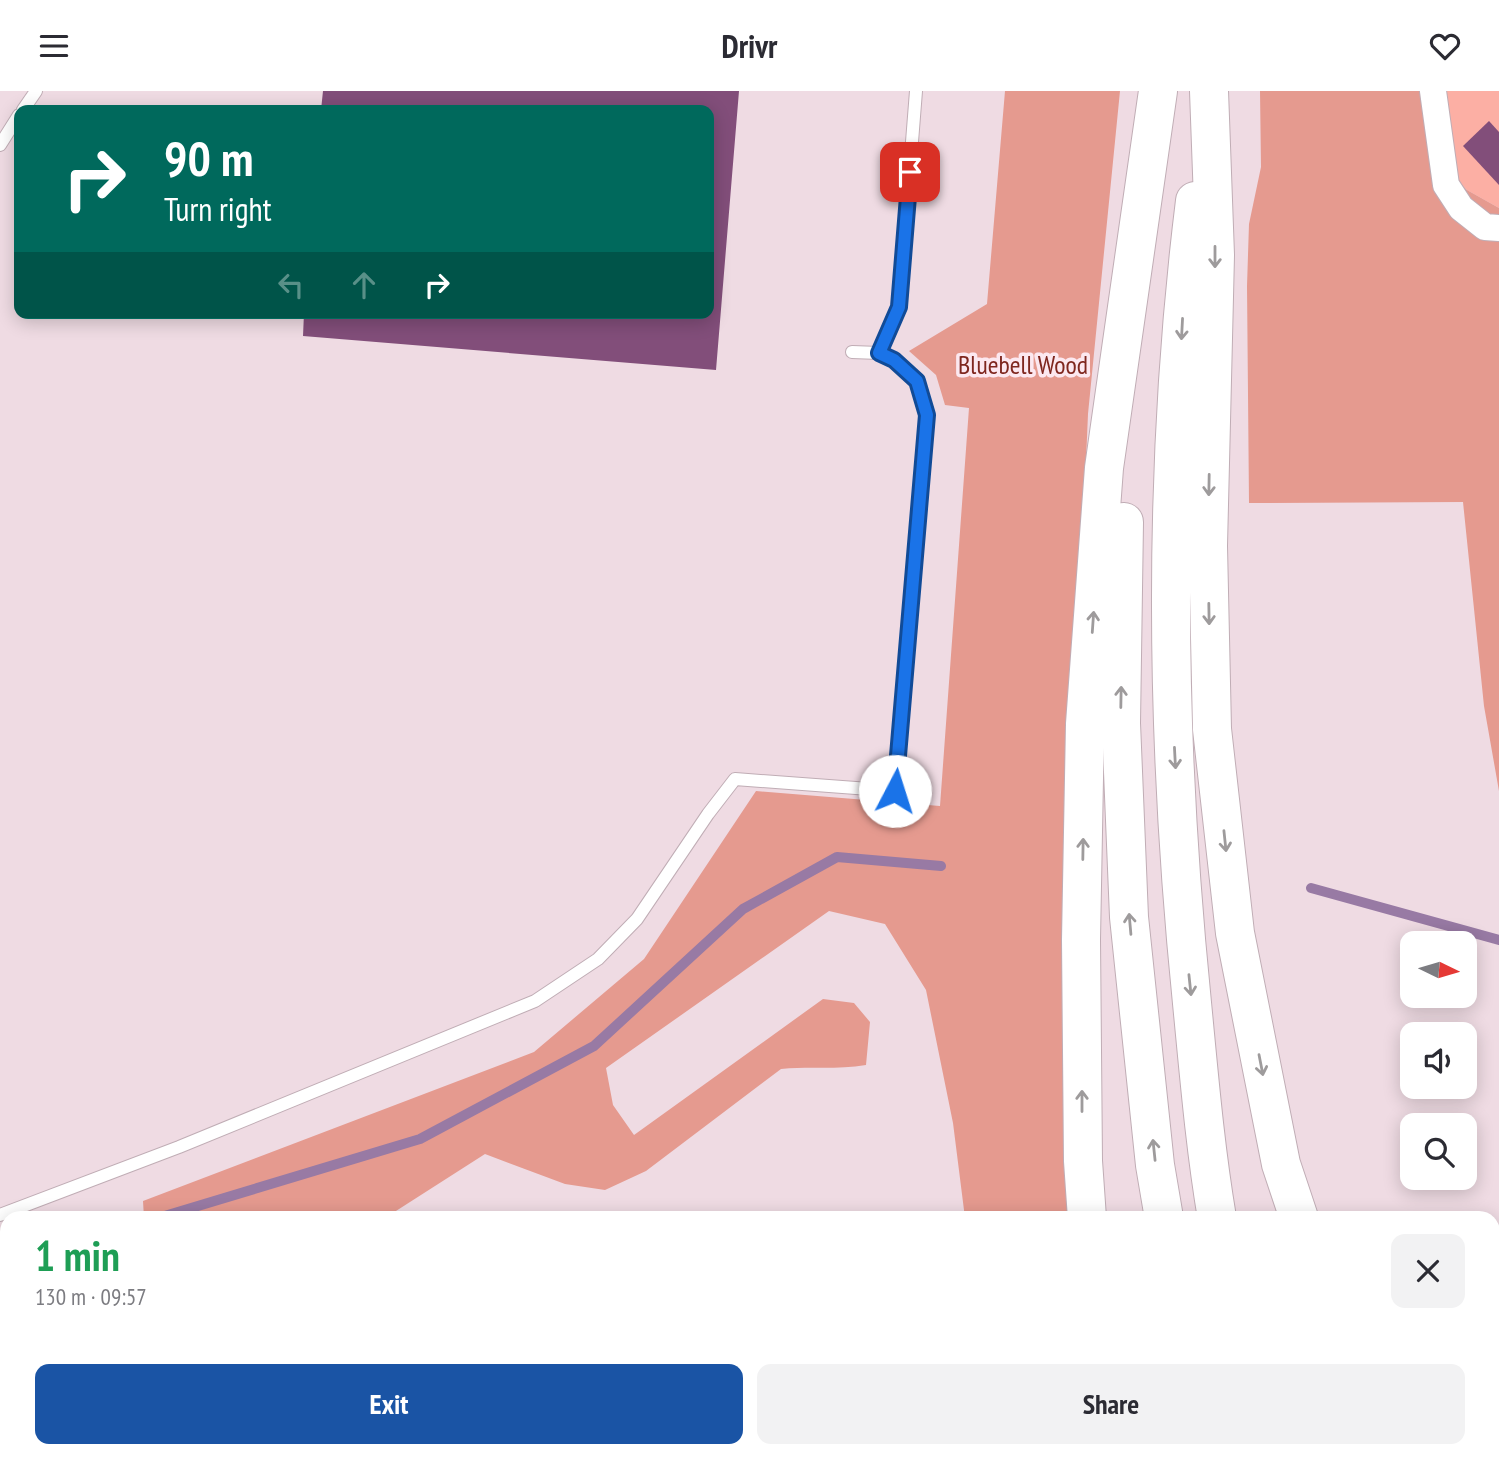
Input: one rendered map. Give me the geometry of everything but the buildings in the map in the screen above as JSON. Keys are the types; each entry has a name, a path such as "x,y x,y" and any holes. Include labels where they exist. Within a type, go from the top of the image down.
{"highway":[{"path":"1087,1211 1083,1161 1081,954 1085,724 1104,468 1158,91"},
{"path":"1158,91 1125,468 1121,723 1129,917 1155,1165 1163,1211"},
{"path":"1209,91 1185,282 1171,543 1173,727 1182,902 1208,1165 1216,1211"},
{"path":"1209,91 1215,255 1208,545 1212,729 1235,933 1281,1164 1297,1211"}],"street":[{"path":"1433,91 1446,185 1461,208 1486,227 1499,228"}],"lane":[{"path":"879,353 899,307 916,91"},
{"path":"0,145 14,123"},
{"path":"13,1211 179,1147 535,1001 598,959 636,919 735,779 895,791 927,415 917,381 894,360 879,353 852,352"}],"shaded area":[{"path":"1426,91 1499,91 1499,208 1467,190 1441,166"}],"green space":[{"name":"Bluebell Wood","path":"1005,91 1120,91 1088,414 1070,829 1075,1211 964,1211 953,1123 926,990 885,924 829,911 606,1068 613,1105 634,1135 823,999 854,1003 870,1022 866,1065 781,1069 646,1171 605,1190 565,1184 485,1154 396,1211 144,1211 143,1201 534,1052 644,959 756,791 940,806 969,408 945,405 936,375 909,351 987,304"},
{"path":"1260,91 1426,91 1441,166 1467,190 1499,208 1499,791 1484,706 1463,502 1249,503 1247,286 1249,224 1261,167"}],"waterway":[{"path":"181,1211 420,1139 594,1046 743,909 837,857 941,866"},
{"path":"1311,888 1499,940"}],"route":[{"path":"895,791 927,415 917,381 894,360 879,353 899,307 910,172"}]}
